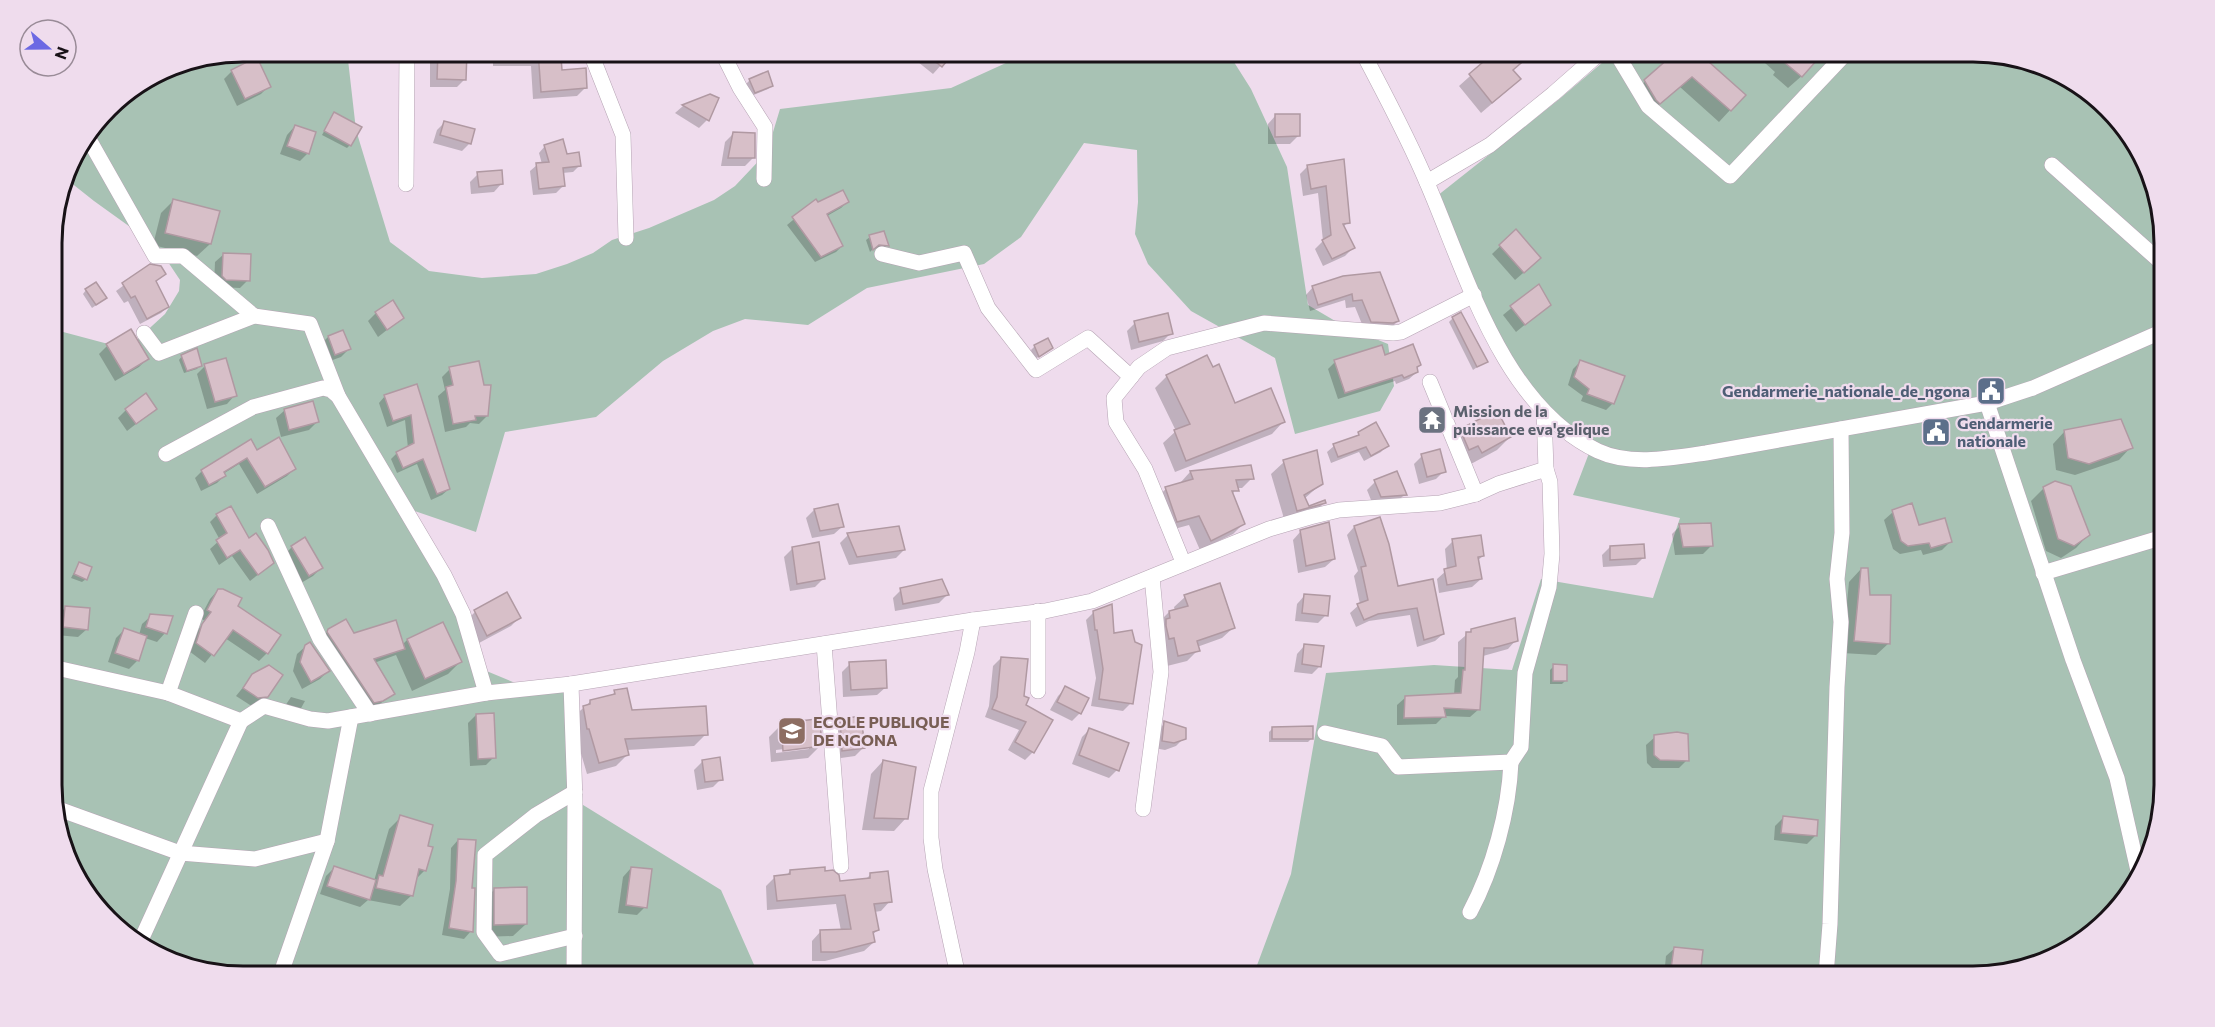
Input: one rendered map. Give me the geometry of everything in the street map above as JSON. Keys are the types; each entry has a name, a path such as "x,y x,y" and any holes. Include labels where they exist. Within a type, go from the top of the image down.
{"street":[{"path":"1367,61 1427,182 1474,295 1517,380 1544,412 1565,432 1599,451 1635,458 1666,459 1987,402 2043,384 2154,335"},
{"path":"1427,182 1490,145 1590,61"},
{"path":"1621,61 1648,106 1730,176 1838,61"},
{"path":"406,184 407,62"},
{"path":"594,62 623,135 626,238"},
{"path":"727,62 740,88 765,127 764,179"},
{"path":"91,143 155,256 183,256 254,316"},
{"path":"2052,165 2154,256"},
{"path":"882,254 919,263 964,253 988,308 1036,370 1088,338 1131,377"},
{"path":"1183,562 1145,469 1116,422 1114,398 1139,367 1167,348 1264,323 1401,332 1474,295"},
{"path":"144,333 159,353 254,316 310,324 338,396 444,575 463,615 486,693"},
{"path":"1430,382 1476,494"},
{"path":"166,453 253,407 323,388 331,390 338,396"},
{"path":"1987,402 2073,660 2117,778 2136,862"},
{"path":"1470,912 1479,897 1499,836 1510,790 1511,762 1521,747 1525,673 1549,587 1552,554 1551,492 1546,469 1544,412"},
{"path":"1827,965 1841,622 1837,579 1842,533 1841,429"},
{"path":"143,935 241,721 264,706 310,719 328,721 486,693 571,684 973,620 1038,612 1092,601 1183,562 1269,529 1310,517 1339,510 1440,503 1476,494 1498,483 1546,469"},
{"path":"268,526 320,639 370,714"},
{"path":"2043,573 2154,540"},
{"path":"1143,809 1161,672 1152,577"},
{"path":"1038,612 1038,691"},
{"path":"168,693 196,613"},
{"path":"956,966 935,869 931,838 931,791 967,652 973,620"},
{"path":"824,644 841,866"},
{"path":"62,669 168,693 241,721"},
{"path":"571,684 575,792 574,966"},
{"path":"283,966 327,841 351,717"},
{"path":"1325,733 1382,746 1398,767 1511,762"},
{"path":"575,792 536,815 485,855 484,932 500,954 575,936"},
{"path":"64,811 180,853 255,859 327,841"}],"green space":[{"path":"1234,61 1251,89 1287,167 1308,305 1342,325 1388,344 1394,386 1380,411 1295,434 1275,358 1191,311 1148,264 1135,234 1138,202 1137,150 1084,143 1021,237 984,264 867,288 808,325 745,319 713,331 663,361 596,417 505,432 476,532 403,507 444,575 472,665 537,692 571,684 575,800 721,890 754,966 242,966 207,962 173,952 152,941 114,913 99,895 75,854 63,808 62,332 127,349 165,314 179,291 180,280 158,247 71,183 75,173 92,142 106,123 132,99 152,86 184,71 230,62 348,62 356,130 390,242 429,271 482,278 536,274 567,264 593,253 612,240 649,228 714,200 735,186 767,152 780,109 951,88 1009,62"},
{"path":"1604,61 1973,61 1996,63 2042,75 2083,99 2101,114 2129,152 2140,173 2147,196 2154,242 2154,785 2150,820 2135,865 2109,904 2073,935 2031,956 1985,965 1257,965 1291,874 1326,673 1434,665 1512,670 1541,579 1653,598 1680,518 1573,495 1591,448 1529,402 1437,196"}],"building":[{"path":"1484,61 1523,61 1513,70 1521,79 1492,103 1469,74"},
{"path":"1665,61 1710,61 1746,95 1731,111 1692,77 1660,104 1644,80"},
{"path":"1785,61 1816,61 1802,77"},
{"path":"247,62 259,62 271,87 245,99 231,70"},
{"path":"438,62 467,62 466,80 437,79"},
{"path":"539,62 561,62 562,70 586,68 587,88 541,92"},
{"path":"935,62 946,62 942,67"},
{"path":"768,71 773,86 755,93 749,79"},
{"path":"710,94 719,98 709,121 682,105"},
{"path":"334,112 362,127 351,146 324,131"},
{"path":"1275,114 1300,114 1300,136 1275,137"},
{"path":"444,121 475,129 471,144 440,135"},
{"path":"295,125 316,132 309,154 287,146"},
{"path":"733,132 755,133 755,158 728,158"},
{"path":"563,139 567,154 579,152 581,166 563,168 565,186 539,189 536,163 549,162 544,145"},
{"path":"1344,159 1350,223 1343,224 1355,248 1332,259 1322,240 1331,235 1326,186 1311,189 1307,165"},
{"path":"502,170 503,184 479,187 477,172"},
{"path":"843,190 849,202 827,214 843,246 821,257 792,217 816,199 818,202"},
{"path":"173,199 220,211 211,244 165,233"},
{"path":"1516,229 1541,258 1524,273 1499,245"},
{"path":"884,231 889,246 879,245 873,250 869,235"},
{"path":"223,253 251,254 250,281 226,280 222,276"},
{"path":"150,264 161,266 166,274 156,281 169,307 147,319 135,296 131,298 122,283"},
{"path":"1380,272 1399,321 1371,322 1362,300 1353,301 1352,294 1318,305 1312,286 1343,276"},
{"path":"96,282 107,298 96,305 85,289"},
{"path":"1539,284 1551,305 1525,325 1510,306"},
{"path":"393,300 404,318 387,330 375,312"},
{"path":"1461,312 1488,362 1477,367 1452,317"},
{"path":"1168,313 1173,334 1139,342 1134,321"},
{"path":"131,329 149,359 124,374 106,344"},
{"path":"343,330 351,349 335,355 328,336"},
{"path":"1048,338 1053,348 1039,357 1034,345"},
{"path":"1413,344 1421,365 1417,367 1418,372 1404,378 1402,375 1345,393 1334,360 1382,345 1385,355"},
{"path":"197,348 202,366 187,371 181,355"},
{"path":"1207,355 1213,367 1219,364 1235,403 1271,388 1285,422 1186,461 1174,430 1190,424 1166,375"},
{"path":"226,358 237,396 215,402 204,364"},
{"path":"1580,360 1625,376 1614,404 1587,394 1589,389 1574,377"},
{"path":"479,361 484,385 491,385 488,416 475,416 476,420 453,424 446,387 453,385 449,367"},
{"path":"417,384 450,489 437,494 423,459 403,468 396,452 414,443 411,415 393,421 384,395"},
{"path":"146,393 157,409 136,424 125,409"},
{"path":"313,401 319,422 289,430 284,409"},
{"path":"1497,410 1511,437 1482,453 1478,446 1469,450 1460,429"},
{"path":"2121,419 2133,448 2089,464 2068,458 2064,430"},
{"path":"1376,422 1389,446 1371,456 1366,447 1338,457 1333,444 1359,435 1358,432"},
{"path":"279,437 296,469 265,487 247,458 224,472 226,476 209,485 201,470 251,439 257,450"},
{"path":"1440,449 1446,472 1427,477 1421,454"},
{"path":"1317,450 1323,484 1304,495 1309,506 1325,500 1326,503 1297,511 1283,460"},
{"path":"1251,465 1254,479 1236,480 1239,491 1232,491 1245,524 1211,541 1199,516 1177,522 1165,487 1193,479 1190,471"},
{"path":"1397,471 1407,495 1381,497 1374,480"},
{"path":"2055,481 2071,486 2090,535 2074,546 2058,539 2043,487"},
{"path":"1912,503 1919,525 1945,518 1952,542 1931,548 1929,543 1908,546 1901,541 1892,510"},
{"path":"838,504 844,527 820,531 814,509"},
{"path":"231,506 249,538 256,533 274,563 258,575 240,550 227,558 216,540 227,533 216,514"},
{"path":"1380,517 1389,544 1398,586 1433,579 1444,634 1424,640 1417,608 1378,614 1364,620 1357,604 1368,600 1361,567 1366,566 1354,526"},
{"path":"1329,522 1335,559 1306,566 1300,530"},
{"path":"1711,523 1713,546 1683,547 1679,524"},
{"path":"899,526 905,550 857,557 847,533"},
{"path":"1481,535 1484,556 1478,557 1482,579 1447,585 1444,569 1456,566 1452,539"},
{"path":"305,537 323,568 309,576 291,546"},
{"path":"819,542 825,579 797,584 792,547"},
{"path":"1644,544 1645,558 1610,560 1610,546"},
{"path":"79,562 92,567 87,580 74,574"},
{"path":"1861,568 1868,568 1870,595 1891,595 1890,644 1854,641"},
{"path":"942,579 949,595 903,604 900,588"},
{"path":"1220,583 1235,628 1197,641 1200,651 1178,656 1174,638 1169,639 1166,626 1166,619 1170,618 1169,611 1188,606 1184,595"},
{"path":"218,589 242,598 238,606 281,635 268,654 233,630 214,656 196,643 202,624 211,612 207,610"},
{"path":"507,592 521,618 487,636 474,610"},
{"path":"1304,594 1330,596 1328,616 1302,613"},
{"path":"1112,604 1114,633 1132,630 1135,642 1142,645 1133,704 1099,699 1103,669 1093,611"},
{"path":"65,606 90,608 88,630 63,627"},
{"path":"150,614 173,616 167,634 146,627"},
{"path":"1515,618 1518,641 1493,648 1484,648 1480,710 1444,708 1446,717 1404,718 1405,696 1461,693 1463,670 1465,670 1466,632"},
{"path":"346,619 354,633 396,620 405,649 374,659 395,694 383,701 374,703 327,632 328,629"},
{"path":"443,622 462,662 425,679 407,639"},
{"path":"124,628 147,636 139,661 115,653"},
{"path":"310,642 330,671 311,682 300,662 305,645"},
{"path":"1304,644 1324,646 1321,667 1302,664"},
{"path":"1001,657 1028,659 1024,696 1029,698 1026,705 1053,720 1034,753 1015,742 1026,722 992,709 997,697"},
{"path":"886,660 887,688 851,690 849,662"},
{"path":"1553,664 1567,665 1567,681 1553,681"},
{"path":"269,665 283,675 268,697 258,698 243,688 252,674"},
{"path":"1065,686 1089,698 1081,714 1057,702"},
{"path":"627,688 632,710 706,706 708,735 625,739 629,755 599,763 589,729 587,729 583,706 590,704 590,700 615,694 614,690"},
{"path":"494,713 496,758 478,759 476,714"},
{"path":"861,716 865,748 842,751 840,719"},
{"path":"817,719 817,722 820,721 822,746 783,751 781,723"},
{"path":"1164,721 1186,728 1186,739 1174,743 1162,741"},
{"path":"1313,726 1313,739 1272,739 1272,727"},
{"path":"1089,728 1129,743 1119,771 1079,755"},
{"path":"1677,732 1688,734 1689,761 1660,760 1654,755 1654,735"},
{"path":"720,757 723,780 705,782 702,760"},
{"path":"883,760 916,767 908,819 874,818"},
{"path":"400,815 433,825 428,846 433,847 426,871 419,869 413,896 376,888 379,875 383,876"},
{"path":"1783,816 1818,820 1817,836 1781,833"},
{"path":"458,839 476,840 472,888 475,888 473,932 449,928 456,881"},
{"path":"334,866 376,880 370,900 327,886"},
{"path":"631,867 652,869 647,908 626,905"},
{"path":"825,867 825,871 833,870 839,875 840,881 870,878 870,873 888,871 892,902 874,904 879,930 873,932 875,942 836,952 821,952 820,930 851,929 845,895 777,901 774,876 790,874 790,870"},
{"path":"527,887 527,924 494,925 494,888"},
{"path":"1674,947 1703,950 1701,965 1671,965"}],"place":[{"name":"Gendarmerie_nationale_de_ngona","path":"1991,391"},
{"name":"Mission de la puissance eva'gelique","path":"1432,420"},
{"name":"Gendarmerie nationale","path":"1936,432"},
{"name":"ECOLE PUBLIQUE DE NGONA","path":"792,731"}]}
